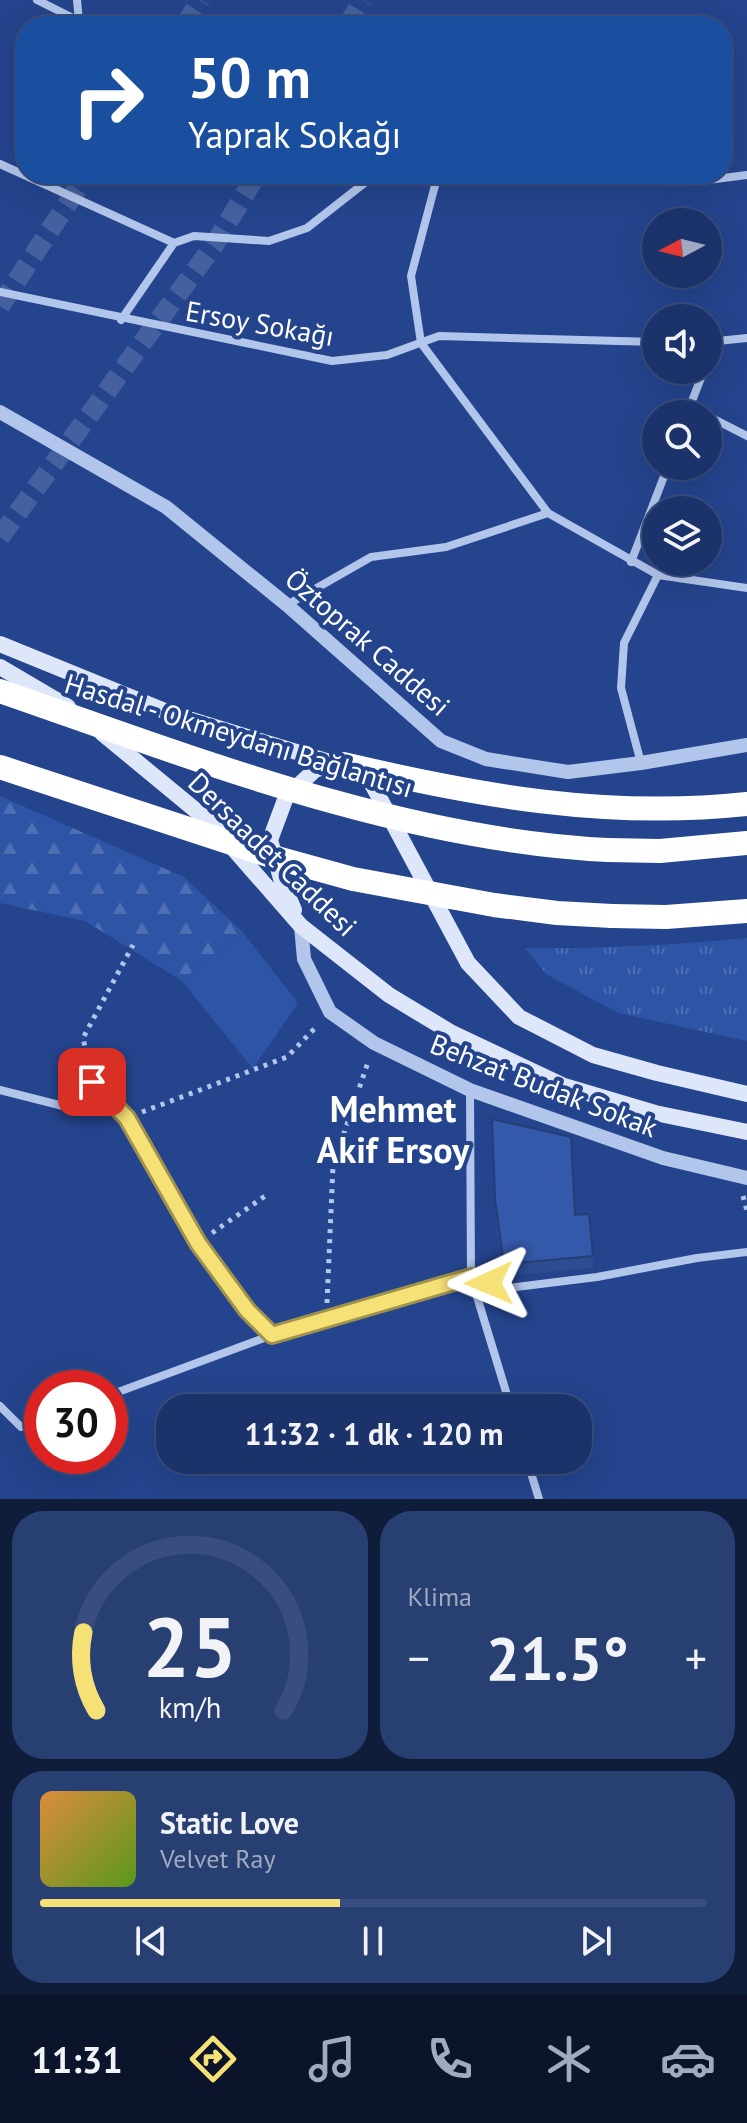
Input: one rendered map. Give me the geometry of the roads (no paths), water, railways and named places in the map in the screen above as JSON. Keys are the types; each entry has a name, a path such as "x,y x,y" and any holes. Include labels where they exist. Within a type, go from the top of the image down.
{"highway":[{"name":"Hasdal - Okmeydanı Bağlantısı","path":"0,691 256,778 373,813 525,843 608,850 660,851 747,843"},
{"path":"343,764 450,789 596,808 689,810 747,804"},
{"path":"0,767 277,858 353,879 494,905 557,913 666,917 747,911"}],"main road":[{"name":"Dersaadet Caddesi","path":"0,644 172,714 359,771 372,784 468,963 519,1017 593,1055 747,1094"},
{"name":"Dersaadet Caddesi","path":"0,667 87,720 211,823 301,926 389,995 452,1033 564,1086 655,1113 747,1132"},
{"path":"301,926 282,882 270,840 286,797 316,769 343,764"}],"street":[{"path":"37,0 69,16"},
{"path":"44,184 174,243"},
{"path":"121,320 174,243 194,236 269,241 307,228 363,184"},
{"path":"435,184 411,276 421,343 548,513 642,567"},
{"name":"Ersoy Sokağı","path":"0,292 121,320 332,361 387,355 439,336 642,342"},
{"path":"722,341 747,338"},
{"name":"Öztoprak Caddesi","path":"0,412 166,507 287,605 441,741 486,759 568,772 747,745"},
{"path":"722,423 747,436"},
{"path":"631,562 663,480"},
{"path":"287,605 371,557 446,547 548,513"},
{"path":"641,763 621,688 624,643 658,576"},
{"path":"665,576 747,588"},
{"name":"Behzat Budak Sokak","path":"301,926 304,959 330,1012 374,1043 470,1090 663,1158 747,1178"},
{"path":"0,1090 67,1107 92,1082 127,1118 198,1243 247,1310 272,1335"},
{"path":"470,1090 471,1277 507,1394"},
{"path":"128,1388 272,1335 471,1277 508,1288 747,1252"},
{"path":"0,1406 21,1427 24,1426"},
{"path":"531,1474 539,1499"}],"tunnel":[{"path":"191,16 201,0"},
{"path":"353,16 363,0"},
{"path":"0,306 80,184"},
{"path":"0,537 214,245 251,184"}],"district":[{"name":"Mehmet Akif Ersoy","path":"393,1128"}]}
